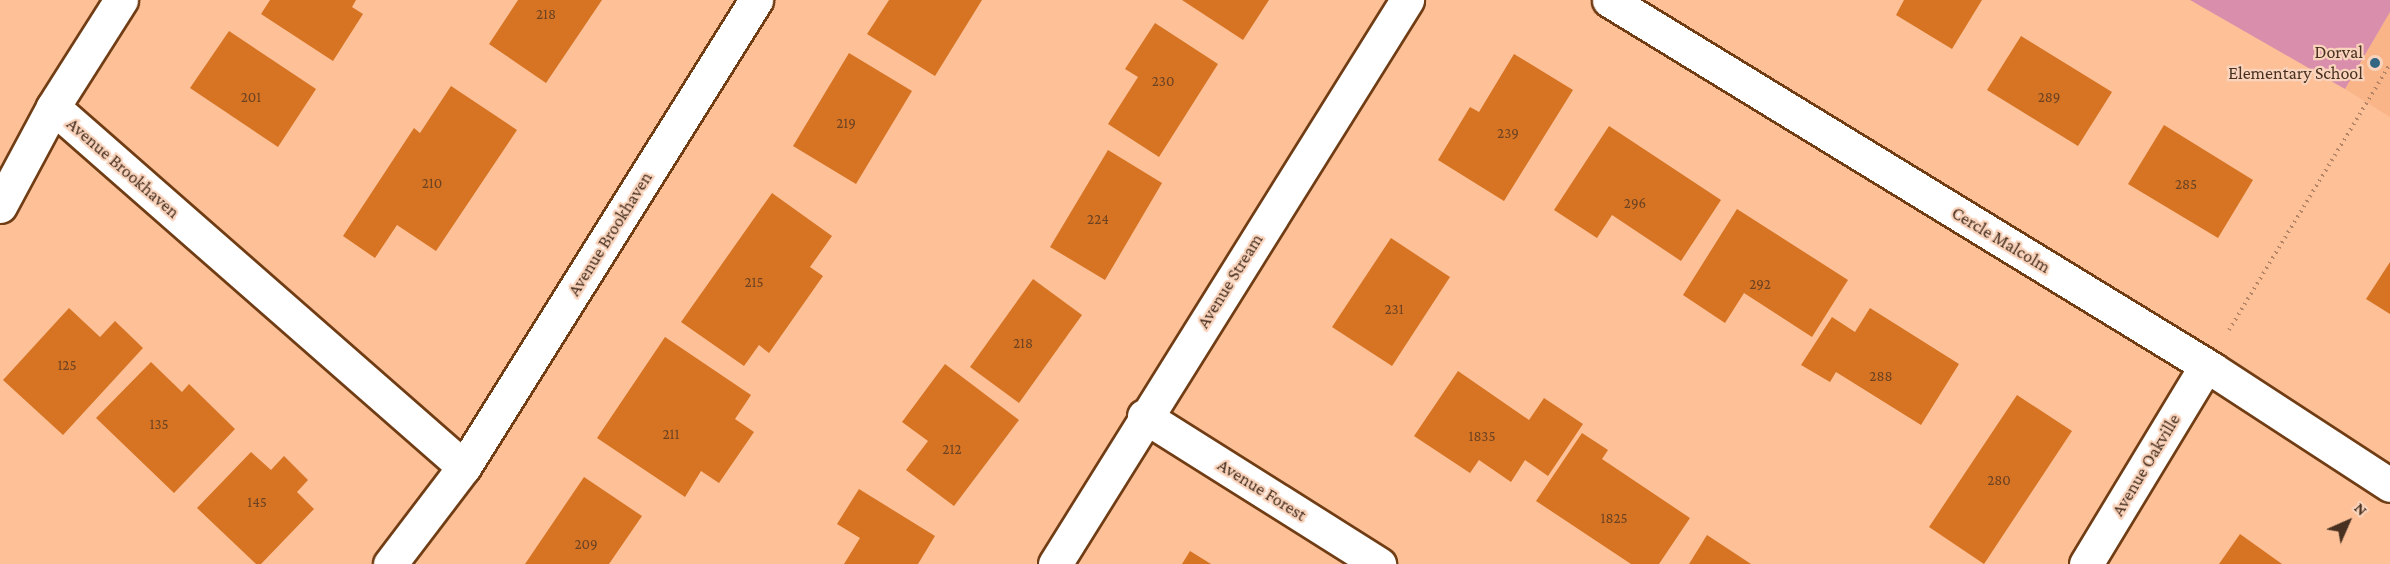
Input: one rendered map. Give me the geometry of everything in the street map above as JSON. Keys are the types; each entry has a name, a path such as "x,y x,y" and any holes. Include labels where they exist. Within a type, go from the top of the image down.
{"street":[{"path":"0,206 53,107 121,0"},
{"name":"Avenue Brookhaven","path":"390,564 464,467 756,0"},
{"name":"Avenue Stream","path":"1054,564 1144,416 1407,0"},
{"name":"Cercle Malcolm","path":"1609,0 2206,366 2390,486"},
{"name":"Avenue Brookhaven","path":"53,107 464,467"},
{"name":"Avenue Oakville","path":"2086,564 2206,366"},
{"name":"Avenue Forest","path":"1144,416 1379,564"}],"path":[{"path":"2206,366 2390,64"}],"shaded area":[{"path":"2190,0 2390,0 2390,12 2345,89"},
{"name":"Dorval Elementary School","path":"2390,12 2390,117 2345,89"}],"building":[{"path":"270,0 356,0 352,7 363,14 333,61 261,14"},
{"path":"518,0 602,0 546,83 489,44"},
{"path":"889,0 982,0 935,76 867,34"},
{"path":"1182,0 1269,0 1243,40"},
{"path":"1904,0 1982,0 1952,49 1896,15"},
{"path":"1155,23 1218,64 1159,157 1108,124 1138,77 1125,69"},
{"path":"229,31 316,89 278,147 190,88"},
{"path":"2021,36 2112,92 2078,146 1987,90"},
{"path":"849,53 912,91 856,184 793,146"},
{"path":"1514,54 1573,90 1504,201 1438,160 1470,107 1479,112"},
{"path":"451,86 517,130 436,251 397,225 375,258 343,236 414,128 420,133"},
{"path":"2164,125 2253,180 2218,238 2128,184"},
{"path":"1609,126 1721,200 1681,261 1612,215 1597,238 1554,210"},
{"path":"1108,150 1162,183 1105,280 1050,247"},
{"path":"772,193 832,236 810,267 823,276 769,353 759,345 744,366 681,322"},
{"path":"1737,209 1848,280 1812,337 1744,293 1725,323 1683,295"},
{"path":"1391,238 1450,277 1392,366 1332,327"},
{"path":"2390,262 2390,314 2366,299"},
{"path":"1033,279 1082,315 1019,403 970,367"},
{"path":"69,308 100,337 115,321 143,348 63,435 3,380"},
{"path":"1870,308 1959,364 1921,425 1836,372 1830,382 1801,365 1832,317 1855,332"},
{"path":"665,337 751,395 735,419 754,432 719,483 701,471 685,497 597,438"},
{"path":"151,362 182,392 189,384 235,429 174,493 96,418"},
{"path":"945,364 1019,420 954,506 906,470 928,441 902,422"},
{"path":"1458,371 1529,420 1544,398 1583,424 1548,476 1525,460 1511,482 1479,460 1470,473 1414,436"},
{"path":"2017,395 2072,431 1984,564 1929,527"},
{"path":"1582,433 1608,450 1602,459 1690,518 1659,564 1631,564 1536,501"},
{"path":"251,452 271,470 284,456 308,480 297,492 314,509 261,564 256,564 197,508"},
{"path":"584,477 642,516 609,564 525,564"},
{"path":"859,489 935,536 918,564 844,564 860,538 837,524"},
{"path":"2240,534 2282,564 2219,564"},
{"path":"1707,535 1751,564 1689,564"},
{"path":"1190,551 1211,564 1182,564"}],"place":[{"name":"Dorval Elementary School","path":"2375,63"}]}
